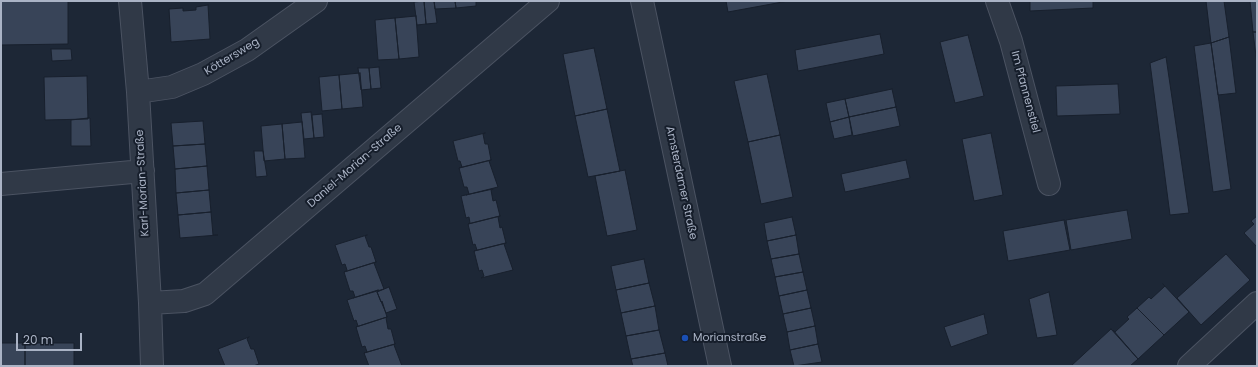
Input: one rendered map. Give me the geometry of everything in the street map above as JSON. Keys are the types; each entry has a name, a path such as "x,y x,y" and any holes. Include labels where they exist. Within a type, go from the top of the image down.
{"street":[{"name":"Karl-Morian-Straße","path":"130,1 138,92 150,303 152,366"},
{"name":"Köttersweg","path":"138,92 172,87 204,74 247,50 316,1"},
{"name":"Daniel-Morian-Straße","path":"150,303 184,301 205,294 548,1"},
{"name":"Amsterdamer Straße","path":"642,1 720,366"},
{"name":"Im Pfannenstiel","path":"997,1 1011,41 1049,184"},
{"path":"1,184 142,171"},
{"path":"1188,366 1257,303"}],"building":[{"path":"1,1 68,1 68,44 1,45"},
{"path":"424,1 426,24 417,25 414,2"},
{"path":"424,1 434,1 437,23 426,24"},
{"path":"434,1 455,1 456,8 435,9"},
{"path":"455,1 476,1 476,6 456,8"},
{"path":"726,1 788,1 728,12"},
{"path":"1030,1 1093,1 1093,8 1030,11"},
{"path":"1206,1 1224,1 1229,37 1211,43"},
{"path":"1250,1 1257,1 1257,32 1253,32"},
{"path":"208,5 210,39 171,42 169,9 183,8 183,11 196,10 196,7"},
{"path":"416,16 419,57 399,59 395,18"},
{"path":"395,18 399,59 378,60 375,20"},
{"path":"1253,32 1257,32 1257,64"},
{"path":"880,34 884,54 798,71 795,50"},
{"path":"968,35 984,96 955,103 940,42"},
{"path":"1229,37 1236,93 1218,95 1211,43"},
{"path":"1211,43 1231,189 1213,192 1194,46"},
{"path":"594,48 607,109 575,116 563,54"},
{"path":"51,49 71,49 72,60 52,61"},
{"path":"1166,57 1189,213 1170,215 1150,63"},
{"path":"379,67 381,88 371,89 369,68"},
{"path":"358,68 369,68 371,89 361,90"},
{"path":"360,73 363,107 342,109 339,75"},
{"path":"767,74 780,135 748,142 734,81"},
{"path":"339,75 342,109 322,111 319,77"},
{"path":"87,76 88,119 45,120 44,77"},
{"path":"1118,84 1120,114 1057,116 1056,86"},
{"path":"892,89 896,107 849,117 845,99"},
{"path":"845,99 849,117 830,122 826,103"},
{"path":"896,107 900,126 853,136 849,117"},
{"path":"607,109 620,171 588,177 575,116"},
{"path":"311,112 314,138 304,139 301,113"},
{"path":"322,114 324,137 314,138 312,115"},
{"path":"849,117 852,135 834,139 830,122"},
{"path":"90,118 91,146 71,146 71,120"},
{"path":"203,121 205,144 173,146 171,123"},
{"path":"302,122 305,158 285,159 282,124"},
{"path":"282,124 285,159 264,161 261,126"},
{"path":"485,133 483,134 485,144 488,144 491,160 459,168 462,167 460,161 458,161 453,141"},
{"path":"991,133 1003,195 974,201 962,139"},
{"path":"780,135 793,197 761,204 748,142"},
{"path":"205,144 207,166 175,169 173,146"},
{"path":"254,151 263,151 267,176 256,177"},
{"path":"491,160 489,161 498,187 466,195 469,194 467,187 464,187 459,168"},
{"path":"906,160 910,178 845,192 841,174"},
{"path":"207,166 209,190 176,193 175,169"},
{"path":"625,170 637,230 607,236 595,176"},
{"path":"493,189 491,190 493,201 496,200 500,216 468,224 470,223 469,217 466,218 461,196"},
{"path":"209,190 211,212 178,215 176,193"},
{"path":"1127,210 1132,239 1071,250 1066,220"},
{"path":"211,212 213,235 218,235 180,238 178,215"},
{"path":"500,216 498,217 500,228 502,227 506,243 474,251 477,250 475,244 473,245 468,224"},
{"path":"1257,216 1257,247 1244,233 1254,224 1251,221"},
{"path":"792,217 796,235 767,241 764,223"},
{"path":"1064,220 1070,250 1008,261 1003,231"},
{"path":"367,235 365,236 369,247 371,247 376,262 344,272 347,270 345,264 342,265 335,245"},
{"path":"796,235 799,254 771,259 767,241"},
{"path":"506,243 504,244 513,270 481,278 484,276 482,270 479,271 474,251"},
{"path":"799,254 803,272 775,277 771,259"},
{"path":"1226,254 1250,280 1201,325 1177,298"},
{"path":"644,259 649,283 616,290 611,266"},
{"path":"376,262 374,263 384,289 353,298 355,297 353,291 350,291 344,272"},
{"path":"803,272 807,290 779,296 775,277"},
{"path":"649,283 655,306 621,313 616,290"},
{"path":"1165,286 1189,312 1164,335 1137,308 1149,297 1151,299"},
{"path":"389,287 397,309 386,313 377,292"},
{"path":"378,290 377,292 381,302 382,301 387,317 356,327 358,326 356,320 354,321 347,300"},
{"path":"807,290 811,308 783,314 779,296"},
{"path":"1049,292 1057,335 1037,338 1029,299"},
{"path":"655,306 659,330 626,336 621,313"},
{"path":"811,308 815,326 787,332 783,314"},
{"path":"1137,308 1164,335 1138,359 1113,330 1115,332 1129,319 1127,317"},
{"path":"984,314 988,334 951,347 944,327"},
{"path":"387,317 388,329 391,329 395,344 364,353 367,352 365,346 362,347 356,327"},
{"path":"815,326 818,344 790,350 787,332"},
{"path":"1111,329 1138,359 1130,366 1071,366"},
{"path":"659,330 665,353 631,359 626,336"},
{"path":"249,337 247,339 251,349 254,349 259,364 253,366 225,366 218,349"},
{"path":"1,343 25,343 25,366 1,366"},
{"path":"25,343 74,343 74,366 25,366"},
{"path":"395,344 394,345 402,366 369,366 364,353"},
{"path":"818,344 822,362 794,366 790,350"},
{"path":"665,353 668,366 633,366 631,359"}],"place":[{"name":"Morianstraße","path":"685,338"}]}
